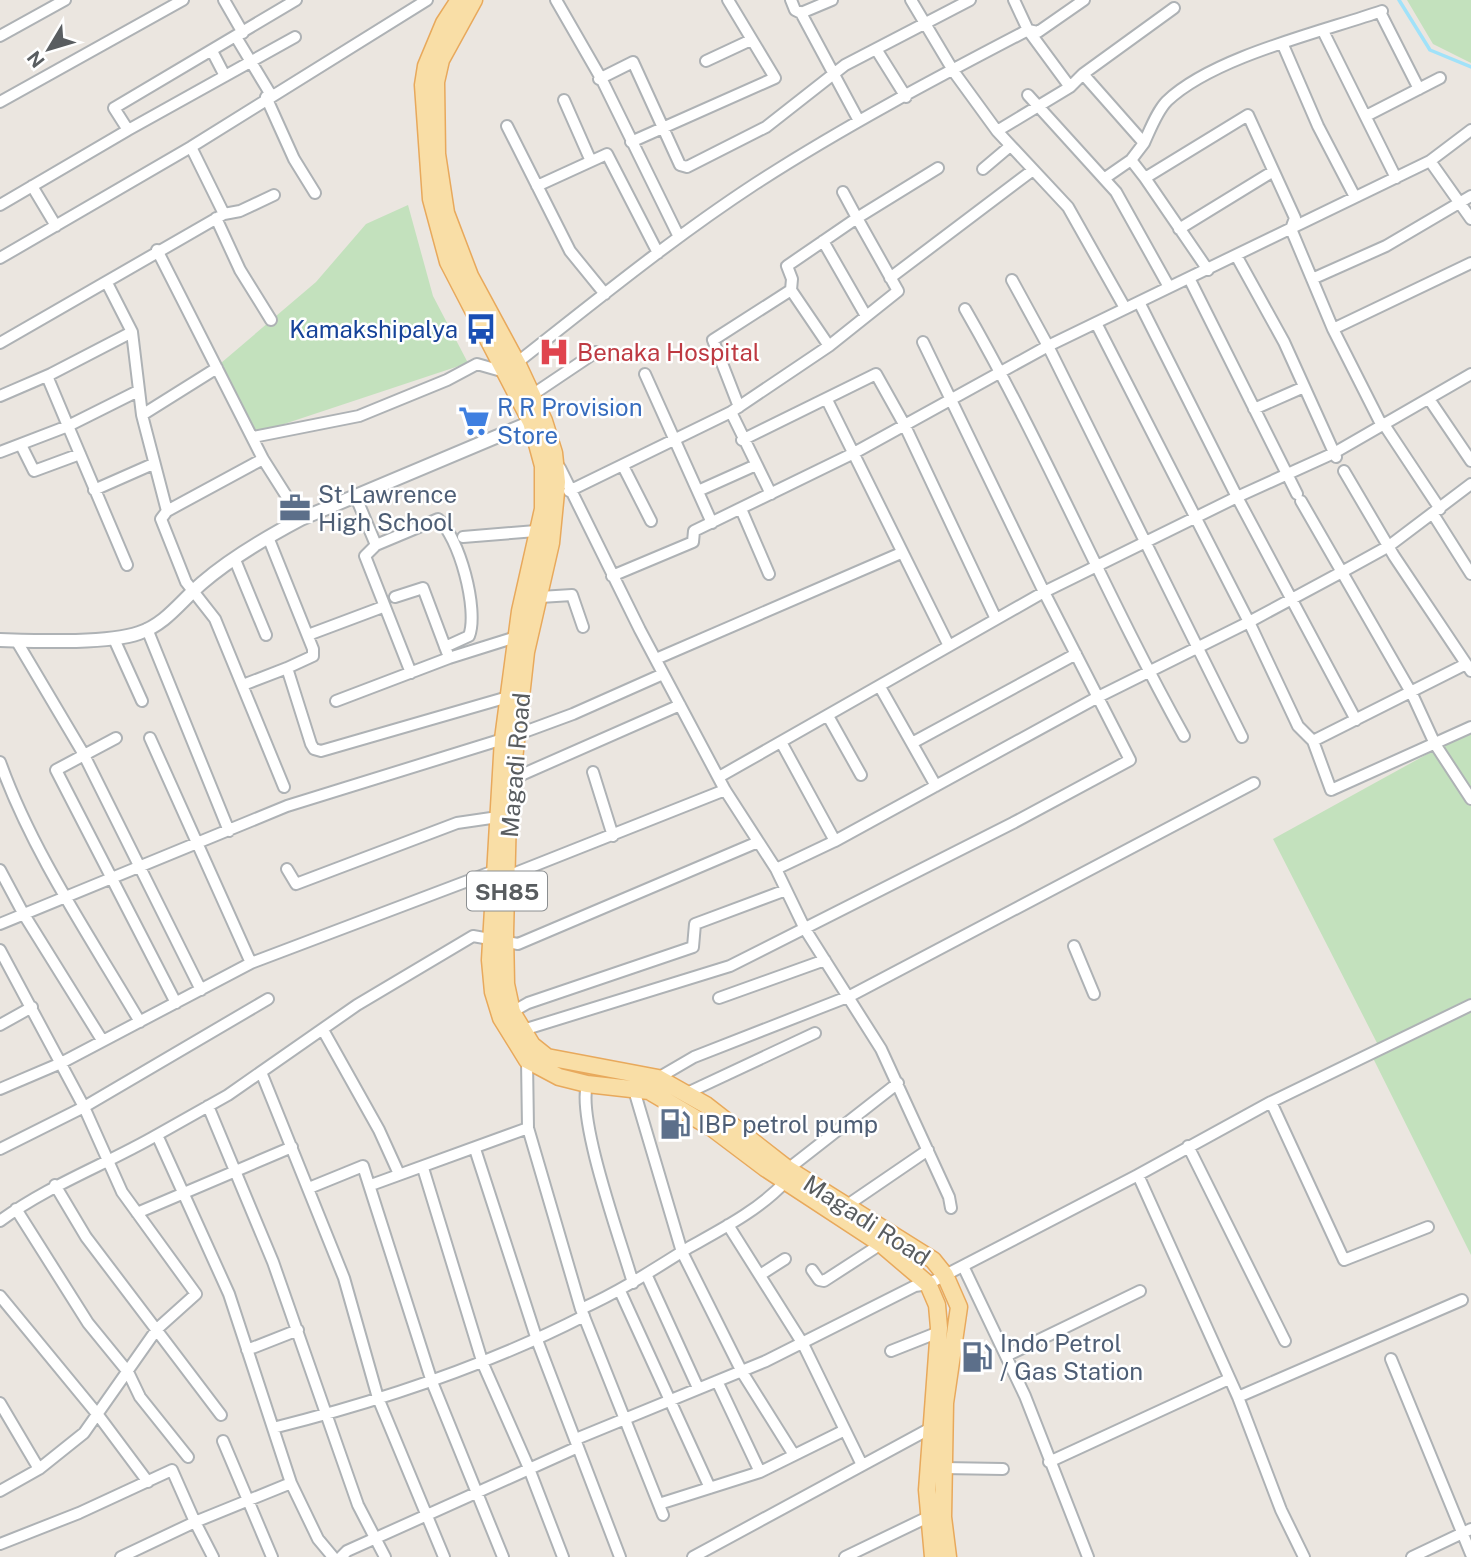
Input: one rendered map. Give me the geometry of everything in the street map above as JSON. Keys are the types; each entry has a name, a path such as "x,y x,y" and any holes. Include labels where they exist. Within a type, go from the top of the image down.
{"main road":[{"name":"Magadi Road","path":"459,0 444,23 426,66 423,85 431,199 448,262 511,368 532,395 542,466 543,509 536,531 516,638 508,697 512,779 501,874 493,992 501,1018 527,1060 559,1077 587,1084 649,1091 787,1176 881,1244 928,1284 937,1305 939,1332 931,1427 928,1517 933,1557"},
{"name":"Magadi Road","path":"474,0 442,61 436,82 437,154 446,213 470,276 511,368 554,453 557,482 551,543 509,737 498,817 501,874"},
{"name":"Magadi Road","path":"498,940 512,1012 532,1045 547,1057 658,1078 706,1105 787,1176 918,1247 945,1275 959,1307 945,1403 943,1517 948,1557"}],"street":[{"path":"0,36 65,0"},
{"path":"0,102 183,0"},
{"path":"224,0 269,96 294,159 315,193"},
{"path":"128,130 114,108 296,0"},
{"path":"0,258 191,147 427,0"},
{"path":"556,0 679,237"},
{"path":"631,142 775,78 728,0"},
{"path":"791,0 795,10 801,13 859,121"},
{"path":"801,13 832,0"},
{"path":"911,0 954,72 1009,147 1068,207 1125,309"},
{"path":"599,79 633,62 680,165 687,167 766,127 845,65 971,0"},
{"path":"1014,0 1028,30 1070,87"},
{"path":"253,437 359,416 447,380 477,364 511,368 679,237 755,184 859,121 1028,30 1038,32 1084,0"},
{"path":"997,131 1070,87 1083,74 1174,8"},
{"path":"1105,178 1131,160 1166,102 1209,74 1283,44 1382,13 1419,89"},
{"path":"1323,31 1396,178"},
{"path":"0,205 295,37"},
{"path":"706,61 751,40"},
{"path":"1283,44 1318,127 1355,197"},
{"path":"876,49 906,97"},
{"path":"212,51 225,76"},
{"path":"1083,74 1143,143"},
{"path":"1366,117 1440,78"},
{"path":"1028,95 1105,178 1133,220 1168,287"},
{"path":"564,100 590,159"},
{"path":"1145,178 1248,115 1295,218 1291,229 1333,329 1382,424 1471,574"},
{"path":"507,126 570,251 605,294"},
{"path":"612,576 693,542 694,531 854,453 1048,346 1168,287 1237,257 1430,161 1471,130"},
{"path":"191,147 240,270 271,320"},
{"path":"983,169 1009,147"},
{"path":"537,186 607,153 658,253"},
{"path":"1131,160 1208,270"},
{"path":"1430,161 1471,219"},
{"path":"829,346 791,290 792,279 786,266 938,169"},
{"path":"890,278 949,237 1033,170"},
{"path":"1180,229 1272,172"},
{"path":"32,186 56,226"},
{"path":"569,491 735,410 829,346 898,291 843,192"},
{"path":"0,343 107,283 157,250 220,216 240,211 274,195"},
{"path":"1312,279 1387,246 1471,196"},
{"path":"823,241 866,316"},
{"path":"157,250 263,459 301,519"},
{"path":"1237,257 1284,342 1336,456"},
{"path":"1333,329 1471,263"},
{"path":"1189,278 1299,498 1412,694 1435,744 1470,795"},
{"path":"1012,280 1048,346 1242,737"},
{"path":"107,283 132,332 142,415 167,512"},
{"path":"771,494 742,440 713,340 791,290"},
{"path":"1139,302 1237,497 1356,720"},
{"path":"965,309 1001,372 1095,566 1184,736"},
{"path":"1096,323 1249,622 1298,726 1313,741 1331,790 1471,727"},
{"path":"0,396 47,376 132,332"},
{"path":"523,1030 730,966 1130,760 1044,593 923,342"},
{"path":"532,395 596,352"},
{"path":"142,415 217,368"},
{"path":"645,374 712,523"},
{"path":"742,440 876,374 904,424 996,619"},
{"path":"47,376 127,565"},
{"path":"719,777 996,619 1095,566 1286,474 1336,456 1382,424 1469,380"},
{"path":"1254,409 1304,387"},
{"path":"0,452 68,426 138,391"},
{"path":"1429,399 1471,461"},
{"path":"827,400 949,646"},
{"path":"0,640 114,639 147,629 174,612 235,559 301,519 536,420"},
{"path":"21,445 34,471 80,454"},
{"path":"554,453 569,491 612,576 725,790 776,869 805,929 850,996 898,1083 951,1208"},
{"path":"263,459 167,512 160,519 187,582 215,619 284,787"},
{"path":"94,490 153,464"},
{"path":"698,492 755,465"},
{"path":"623,466 651,521"},
{"path":"1313,741 1469,668 1389,546 1344,471"},
{"path":"776,869 835,841 1098,697 1249,622 1389,546 1471,484"},
{"path":"355,495 376,545"},
{"path":"741,509 769,574"},
{"path":"335,701 411,673 469,636 470,592 445,525 438,519 376,545 365,556 411,673"},
{"path":"463,537 536,531"},
{"path":"243,685 313,656 268,537"},
{"path":"656,659 901,553"},
{"path":"235,559 266,635"},
{"path":"394,597 424,588 447,652"},
{"path":"540,597 572,595 583,627"},
{"path":"307,635 380,608"},
{"path":"147,629 229,831"},
{"path":"447,652 516,638"},
{"path":"114,639 142,701"},
{"path":"16,640 83,753 201,990"},
{"path":"912,743 1076,654"},
{"path":"287,668 311,744 314,749 321,751 508,697"},
{"path":"0,924 110,876 287,806 509,737 573,714 663,674"},
{"path":"880,687 936,786"},
{"path":"512,779 680,705"},
{"path":"828,716 861,775"},
{"path":"116,738 83,753 57,770 176,1003"},
{"path":"150,738 251,963"},
{"path":"781,742 835,841"},
{"path":"0,762 12,797 65,895 140,1022"},
{"path":"593,772 613,835"},
{"path":"658,1078 694,1056 850,996 1254,783"},
{"path":"0,1089 61,1063 251,963 613,835 725,790"},
{"path":"287,869 296,884 457,823 498,817"},
{"path":"0,1221 55,1185 109,1162 208,1106 357,1005 473,936 518,944 758,842"},
{"path":"0,870 23,913 102,1040"},
{"path":"512,1012 528,1003 693,947 695,925 786,890"},
{"path":"1074,946 1094,995"},
{"path":"0,950 4,966 32,1007 84,1107 122,1192 195,1294 157,1329 85,1433 39,1469 0,1491"},
{"path":"719,998 825,960"},
{"path":"0,1149 84,1107 268,999"},
{"path":"341,1557 347,1551 375,1537 475,1492 623,1419 742,1372 915,1286 928,1284 1272,1102 1471,1005"},
{"path":"0,1025 32,1007"},
{"path":"323,1030 379,1130 398,1174"},
{"path":"685,1094 816,1033"},
{"path":"527,1060 528,1128 582,1313 661,1510 709,1488 760,1472 845,1430"},
{"path":"261,1072 344,1278 378,1398 444,1557"},
{"path":"273,1428 432,1382 483,1364 537,1340 771,1198 787,1176 898,1083"},
{"path":"587,1084 584,1097 589,1128 633,1283"},
{"path":"634,1090 681,1252 742,1372 794,1455"},
{"path":"1272,1102 1344,1260 1428,1227"},
{"path":"208,1106 298,1330 358,1505 385,1557"},
{"path":"371,1185 528,1128"},
{"path":"157,1135 229,1294 291,1483 318,1539 333,1557"},
{"path":"1188,1146 1286,1341"},
{"path":"137,1213 292,1147"},
{"path":"475,1149 537,1340 620,1557"},
{"path":"846,1206 928,1150"},
{"path":"309,1188 363,1166 432,1382 503,1557"},
{"path":"423,1168 483,1364 528,1466 562,1557"},
{"path":"1138,1175 1238,1396 1281,1510 1304,1557"},
{"path":"55,1185 86,1237 221,1415"},
{"path":"16,1209 88,1323 128,1372 140,1397 188,1457"},
{"path":"728,1225 803,1344 862,1465"},
{"path":"813,1270 819,1280 824,1281 881,1244"},
{"path":"760,1275 785,1259"},
{"path":"963,1266 1025,1396 1088,1557"},
{"path":"646,1275 698,1388"},
{"path":"620,1291 709,1488"},
{"path":"1006,1356 1140,1291"},
{"path":"0,1296 98,1415 148,1482"},
{"path":"1238,1396 1462,1300"},
{"path":"247,1350 298,1330"},
{"path":"891,1351 939,1332"},
{"path":"1391,1359 1466,1531 1471,1554"},
{"path":"1049,1462 1229,1379"},
{"path":"718,1381 760,1472"},
{"path":"0,1403 39,1469"},
{"path":"693,1557 931,1427"},
{"path":"223,1441 272,1557"},
{"path":"943,1468 1003,1469"},
{"path":"0,1544 172,1470 213,1557"},
{"path":"121,1557 195,1522 291,1483"},
{"path":"845,1557 928,1517"},
{"path":"1412,1557 1466,1531"}],"green space":[{"path":"1407,0 1471,0 1471,63 1433,44"},
{"path":"408,205 433,296 468,363 257,433 221,363 316,282 366,224"},
{"path":"1471,730 1471,1255 1373,1058 1377,1043 1273,839"}],"waterway":[{"path":"1399,0 1430,50 1471,67"}],"place":[{"name":"Kamakshipalya","path":"481,329"},
{"name":"Benaka Hospital","path":"554,352"},
{"name":"R R Provision Store","path":"474,421"},
{"name":"St Lawrence High School","path":"295,508"},
{"name":"IBP petrol pump","path":"675,1124"},
{"name":"Indo Petrol / Gas Station","path":"977,1357"}]}
